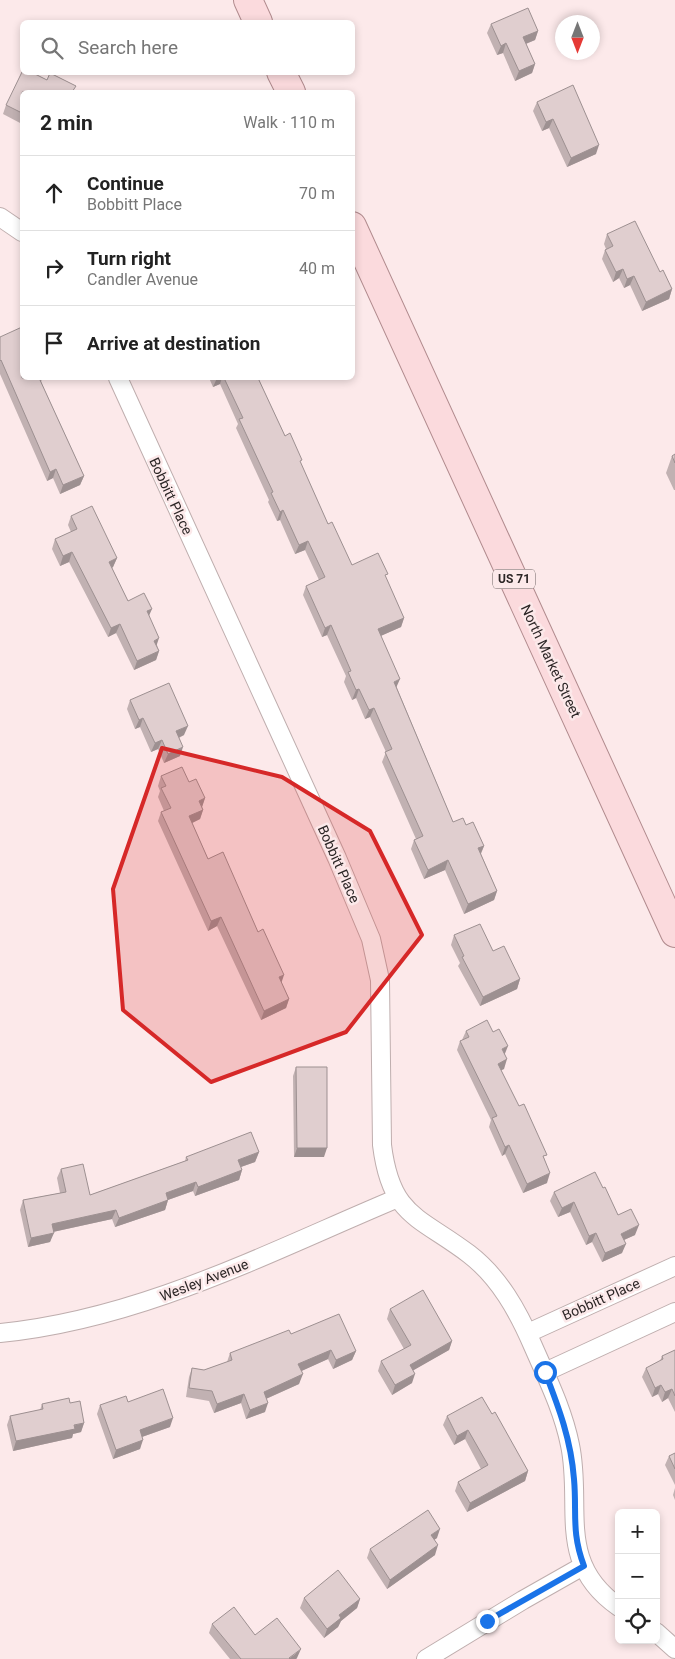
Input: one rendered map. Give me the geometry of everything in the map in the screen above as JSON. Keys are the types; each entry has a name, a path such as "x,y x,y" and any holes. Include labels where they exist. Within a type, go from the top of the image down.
{"main road":[{"path":"248,0 257,20"},
{"path":"283,75 290,90"},
{"name":"North Market Street","path":"355,233 675,933"}],"street":[{"path":"0,217 20,231"},
{"name":"Bobbitt Place","path":"119,380 337,858 371,939 380,980 382,1145 385,1168 398,1198 423,1224 469,1254 492,1276 521,1318 565,1424 570,1446 574,1481 576,1547 584,1566 597,1587 615,1603"},
{"name":"Wesley Avenue","path":"0,1333 63,1323 120,1309 181,1290 398,1198"},
{"name":"Bobbitt Place","path":"528,1332 675,1266"},
{"path":"545,1372 675,1312"},
{"path":"426,1659 523,1600 584,1566"},
{"path":"660,1636 675,1649"}],"highlighted area":[{"path":"162,748 282,777 370,831 422,935 346,1032 211,1082 123,1010 113,889"}],"building":[{"path":"528,8 538,31 523,37 535,64 519,71 506,43 501,46 491,24"},
{"path":"21,75 37,75 47,80 49,75 54,75 76,86 73,90 20,90 20,112 6,105"},
{"path":"573,85 599,145 571,158 553,119 546,122 537,102"},
{"path":"635,221 660,272 663,270 672,289 646,302 634,276 627,279 623,269 616,272 605,250 613,246 607,234"},
{"path":"20,328 20,380 40,380 84,476 63,485 56,469 50,472 0,361 0,337"},
{"path":"225,380 259,380 285,436 290,433 302,460 300,461 328,524 332,522 352,565 378,553 388,574 385,575 404,618 378,629 400,679 394,682 453,822 463,818 466,825 473,822 484,846 478,848 497,891 468,904 448,860 428,870 414,840 423,836 385,752 392,749 374,708 369,710 359,689 356,690 348,672 351,671 331,625 325,628 306,586 325,577 308,541 299,545 283,510 280,512 271,493 273,492 239,419 243,418"},
{"path":"92,506 117,558 109,562 128,601 144,593 152,609 147,611 159,638 154,641 159,651 137,661 120,624 111,628 72,552 63,556 55,539 77,529 71,516"},
{"path":"169,683 188,726 176,731 183,747 168,754 162,740 155,743 143,718 139,720 130,700"},
{"path":"182,767 189,782 196,779 205,798 199,801 203,810 189,816 208,859 223,852 258,932 263,929 284,975 279,977 289,999 264,1011 221,917 211,921 161,812 171,808 161,788 166,786 161,776"},
{"path":"480,924 493,951 504,946 520,979 483,997 462,957 464,956 454,935"},
{"path":"487,1020 493,1032 499,1029 508,1046 502,1049 507,1059 498,1064 519,1106 524,1104 547,1155 543,1156 550,1173 527,1184 509,1145 505,1147 492,1118 497,1116 460,1041 469,1037 466,1031"},
{"path":"296,1067 327,1067 327,1148 297,1148"},
{"path":"251,1132 259,1152 238,1160 242,1170 198,1187 196,1182 166,1193 168,1200 119,1218 116,1210 52,1224 54,1233 31,1238 23,1200 66,1192 61,1169 83,1164 90,1195 188,1160 186,1157"},
{"path":"595,1172 603,1188 605,1187 618,1215 631,1209 639,1225 621,1234 626,1244 605,1253 596,1233 589,1236 574,1202 562,1208 554,1192"},
{"path":"423,1290 452,1341 410,1365 415,1374 395,1385 381,1361 411,1345 390,1309"},
{"path":"339,1314 356,1351 336,1360 331,1350 298,1364 303,1374 264,1392 268,1403 250,1410 244,1394 217,1404 212,1391 189,1388 192,1368 204,1370 232,1360 230,1353 289,1330 291,1334"},
{"path":"675,1350 675,1396 672,1389 665,1392 661,1385 655,1388 646,1368 663,1359 662,1356"},
{"path":"163,1389 173,1418 140,1430 143,1440 116,1450 100,1405 126,1396 128,1402"},
{"path":"482,1397 492,1414 495,1412 528,1471 470,1503 458,1482 488,1465 468,1430 457,1436 447,1416"},
{"path":"69,1398 70,1403 80,1401 84,1423 74,1425 75,1429 16,1441 10,1416 43,1409 42,1404"},
{"path":"675,1453 675,1469 669,1456"},
{"path":"428,1510 440,1529 431,1535 438,1545 390,1580 370,1549"},
{"path":"338,1570 360,1599 339,1615 341,1618 327,1629 304,1598"},
{"path":"234,1607 255,1635 277,1618 301,1649 290,1659 241,1659 212,1624"}],"route":[{"path":"487,1621 584,1566 576,1547 574,1481 570,1446 565,1424 545,1372"}]}
